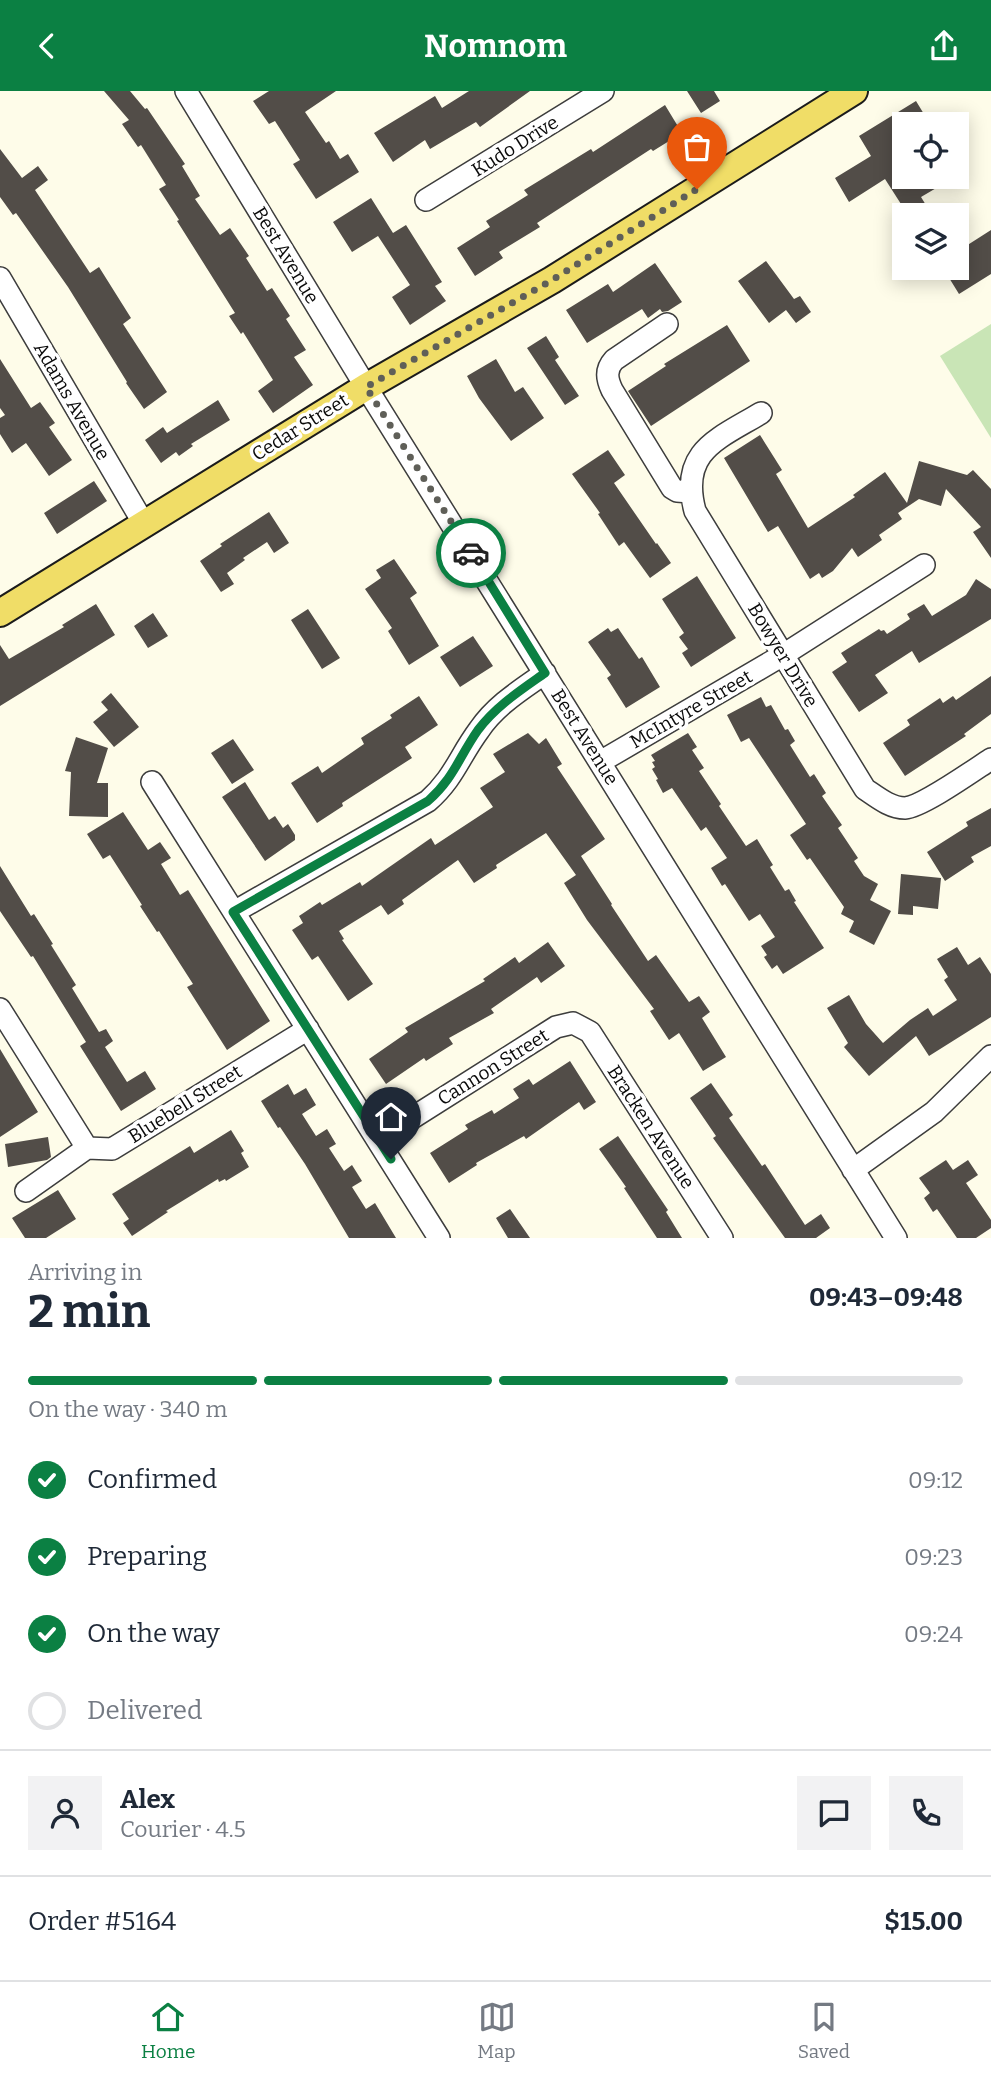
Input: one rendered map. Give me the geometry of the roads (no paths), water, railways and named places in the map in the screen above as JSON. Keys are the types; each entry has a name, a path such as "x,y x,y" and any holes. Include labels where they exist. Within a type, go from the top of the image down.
{"main road":[{"name":"Cedar Street","path":"0,614 366,387 552,280 854,91"}],"street":[{"name":"Best Avenue","path":"187,91 366,387 896,1238"},
{"name":"Kudo Drive","path":"426,200 603,91"},
{"name":"Adams Avenue","path":"0,278 145,523"},
{"path":"667,324 614,360 609,365 607,376 612,390 672,488 690,492 691,477 706,446 761,413"},
{"name":"Bowyer Drive","path":"690,492 695,511 865,789 888,804 906,808 939,793 991,759"},
{"name":"McIntyre Street","path":"600,762 783,655 924,565"},
{"path":"233,912 428,801 446,785 478,731 498,707 545,673"},
{"path":"152,782 439,1238"},
{"path":"0,1009 87,1148"},
{"name":"Cannon Street","path":"379,1139 556,1027 573,1023"},
{"name":"Bracken Avenue","path":"573,1023 590,1032 722,1238"},
{"name":"Bluebell Street","path":"26,1191 87,1148 112,1149 308,1029"},
{"path":"853,1170 934,1112 991,1056"}]}
